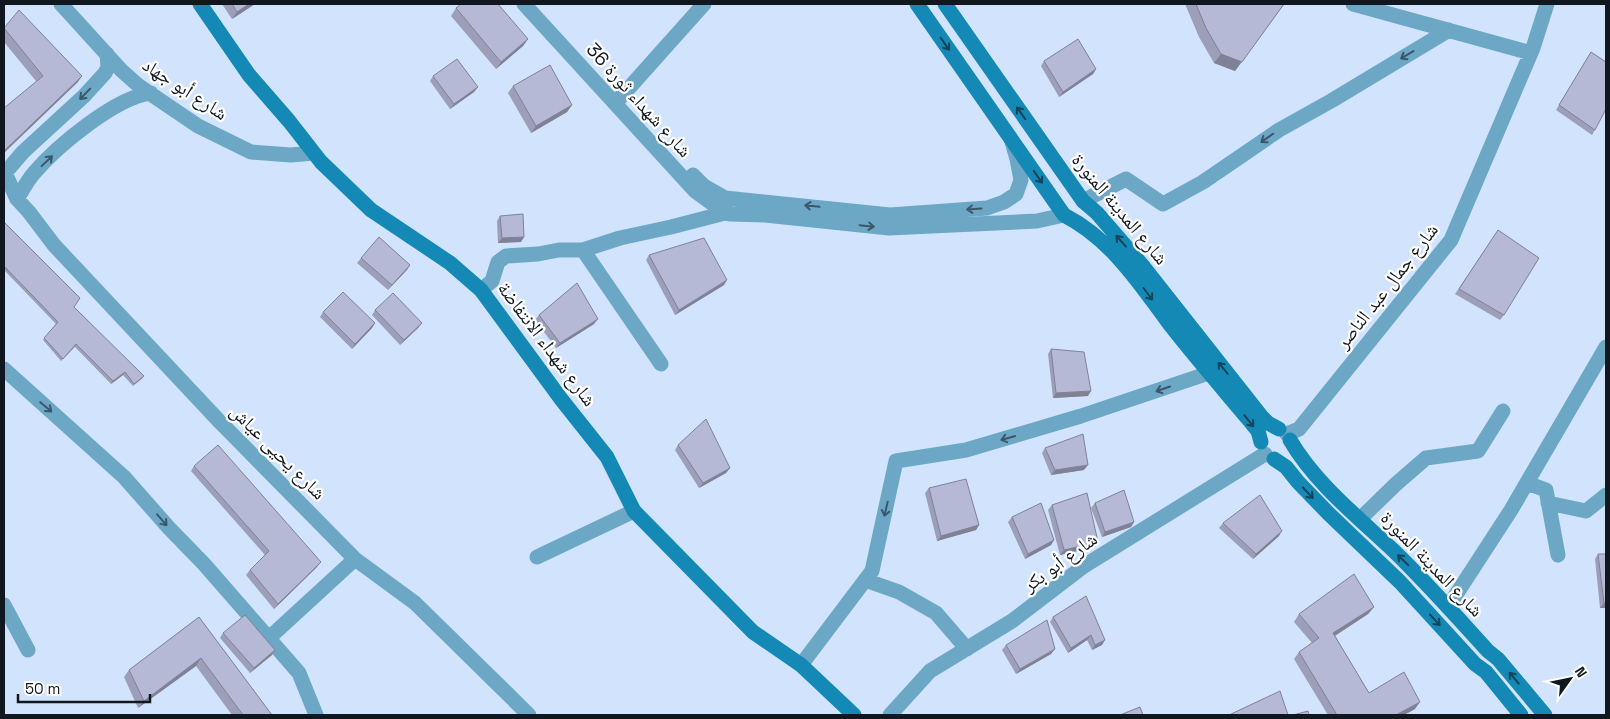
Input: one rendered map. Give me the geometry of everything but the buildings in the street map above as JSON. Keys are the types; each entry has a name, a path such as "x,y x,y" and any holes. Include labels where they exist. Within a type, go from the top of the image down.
{"main road":[{"name":"شارع شهداء الانتفاضة","path":"200,4 249,75 314,153 371,210 450,264 481,290 561,399 607,457 634,511 753,632 801,664 854,715"},
{"path":"917,4 1064,215 1095,234 1113,252 1209,373 1258,431 1267,452 1280,458 1286,454 1291,445 1285,434 1273,429 1265,433 1267,452"},
{"name":"شارع المدينة المنورة","path":"948,5 1083,201 1097,213 1142,265 1262,416 1268,423 1285,434 1312,470 1413,570 1488,651 1498,659 1545,715"},
{"name":"شارع المدينة المنورة","path":"1267,452 1286,466 1298,482 1328,513 1400,582 1475,664 1486,672 1521,715"}],"street":[{"name":"شارع أبو جهاد","path":"61,4 121,70 140,86 198,126 251,152 314,153"},
{"name":"شارع شهداء ثورة 36","path":"524,4 695,191 727,209"},
{"name":"شارع شهداء ثورة 36","path":"533,4 727,209"},
{"path":"620,98 704,4"},
{"path":"1353,4 1531,53"},
{"name":"شارع جمال عبد الناصر","path":"1285,434 1299,429 1451,240 1531,53 1546,4"},
{"path":"1083,201 1126,179 1163,204 1203,182 1279,130 1449,30"},
{"path":"4,174 23,152 84,96 105,73 108,68 107,54"},
{"path":"10,196 82,130 110,109 130,98 151,93"},
{"path":"481,290 492,281 498,262 506,256 538,254 559,250 583,250 620,238 672,227 727,209 890,215 987,208 1004,202 1016,194 1021,180 1012,140"},
{"name":"شارع يحيى عياش","path":"4,174 10,196 29,212 54,245 124,322 220,422 355,558 415,603 529,715"},
{"path":"690,221 699,207 695,191"},
{"path":"727,209 765,215 889,228 1037,221 1064,215"},
{"path":"583,250 661,364"},
{"path":"1448,607 1511,510 1606,347"},
{"path":"801,664 872,571 896,462 966,450 1081,416 1209,373"},
{"path":"6,374 124,477 299,673 316,715"},
{"path":"1360,519 1426,458 1478,450 1503,411"},
{"name":"شارع أبو بكر","path":"890,715 930,671 1012,622 1084,566 1267,452"},
{"path":"1527,483 1546,490 1558,555"},
{"path":"1548,502 1586,511 1606,495"},
{"path":"536,557 634,511"},
{"path":"269,638 355,558"},
{"path":"865,580 899,592 936,613 967,649"},
{"path":"4,605 28,650"}]}
